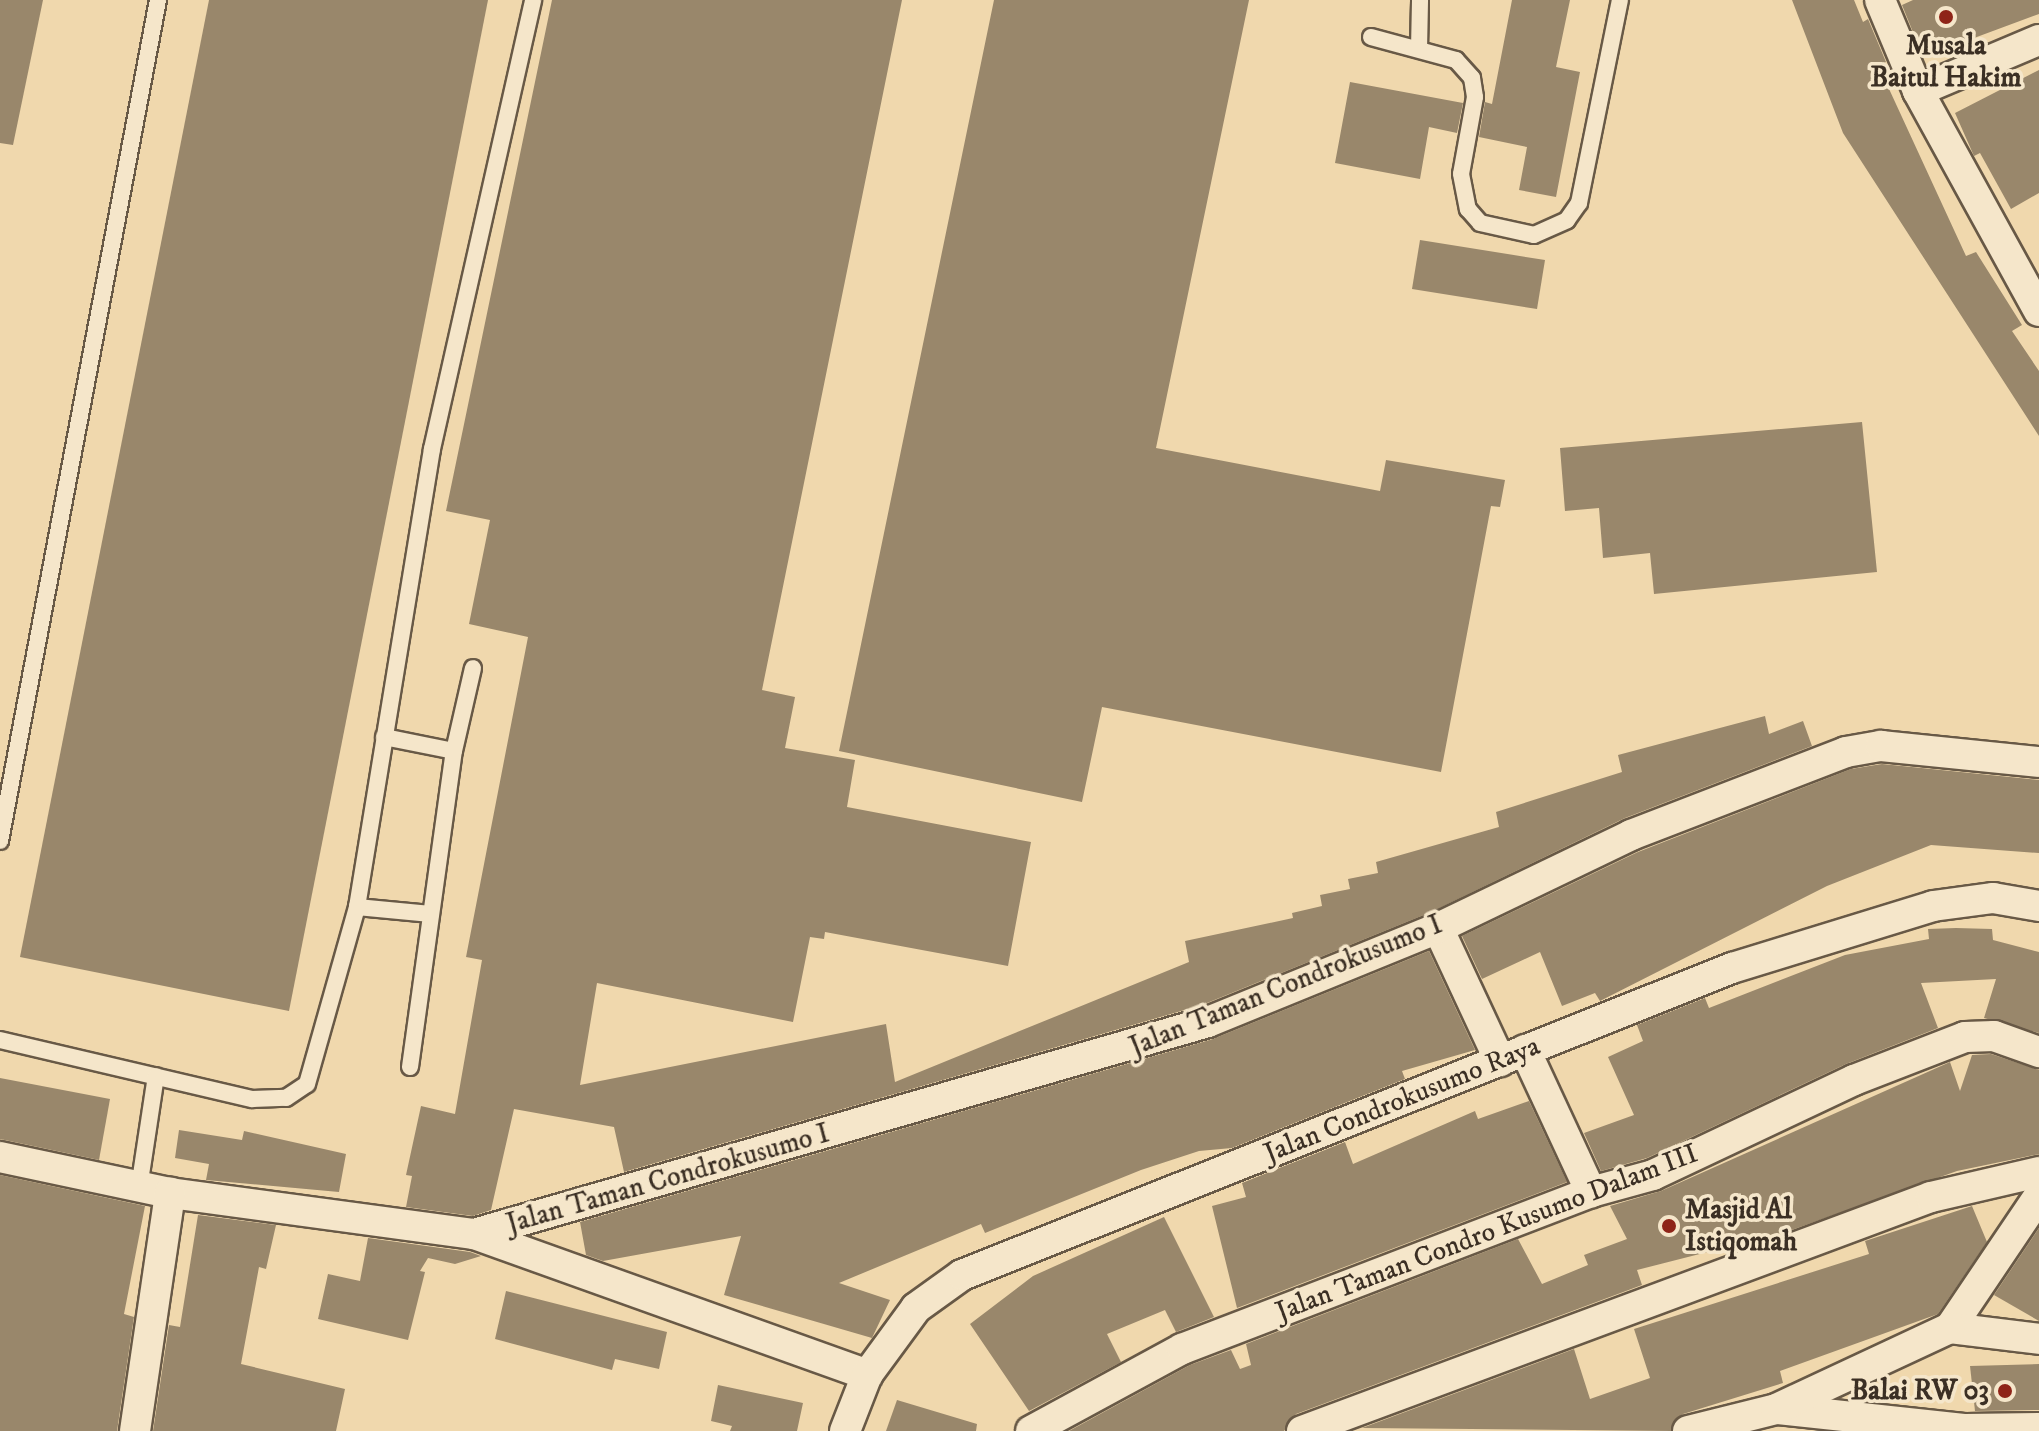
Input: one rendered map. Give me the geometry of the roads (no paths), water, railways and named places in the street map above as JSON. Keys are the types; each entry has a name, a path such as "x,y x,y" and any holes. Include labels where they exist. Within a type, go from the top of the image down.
{"street":[{"path":"1880,0 1918,91 2039,311"},
{"path":"1918,91 2039,40"},
{"name":"Jalan Taman Condrokusumo I","path":"474,1234 1132,1049 1438,928 1631,835 1846,752 1881,746 2039,762"},
{"name":"Jalan Condrokusumo Raya","path":"845,1431 867,1375 916,1308 962,1275 1732,968 1933,906 1993,898 2039,906"},
{"path":"1438,928 1591,1192"},
{"name":"Jalan Taman Condro Kusumo Dalam III","path":"1031,1431 1182,1349 1591,1192 1653,1175 1854,1080 1965,1037 1994,1036 2039,1052"},
{"path":"0,1157 139,1188 474,1234 867,1375"},
{"path":"1302,1431 1931,1197 2039,1172"},
{"path":"135,1431 170,1193"},
{"path":"1688,1431 1776,1409 1950,1328 2039,1196"},
{"path":"1950,1328 2039,1339"},
{"path":"1776,1409 1966,1429 2039,1428"}],"lane":[{"path":"0,841 158,0"},
{"path":"0,1040 252,1099 286,1098 307,1084 357,907 432,449 533,0"},
{"path":"1419,49 1420,0"},
{"path":"1371,37 1456,60 1472,78 1475,97 1461,174 1468,209 1480,223 1534,235 1567,220 1579,203 1620,0"},
{"path":"410,1067 454,751 473,668"},
{"path":"384,737 454,751"},
{"path":"357,907 431,914"},
{"path":"139,1188 156,1076"}],"place":[{"name":"Musala Baitul Hakim","path":"1946,17"},
{"name":"Masjid Al Istiqomah","path":"1669,1226"},
{"name":"Balai RW 03","path":"2005,1391"}]}
